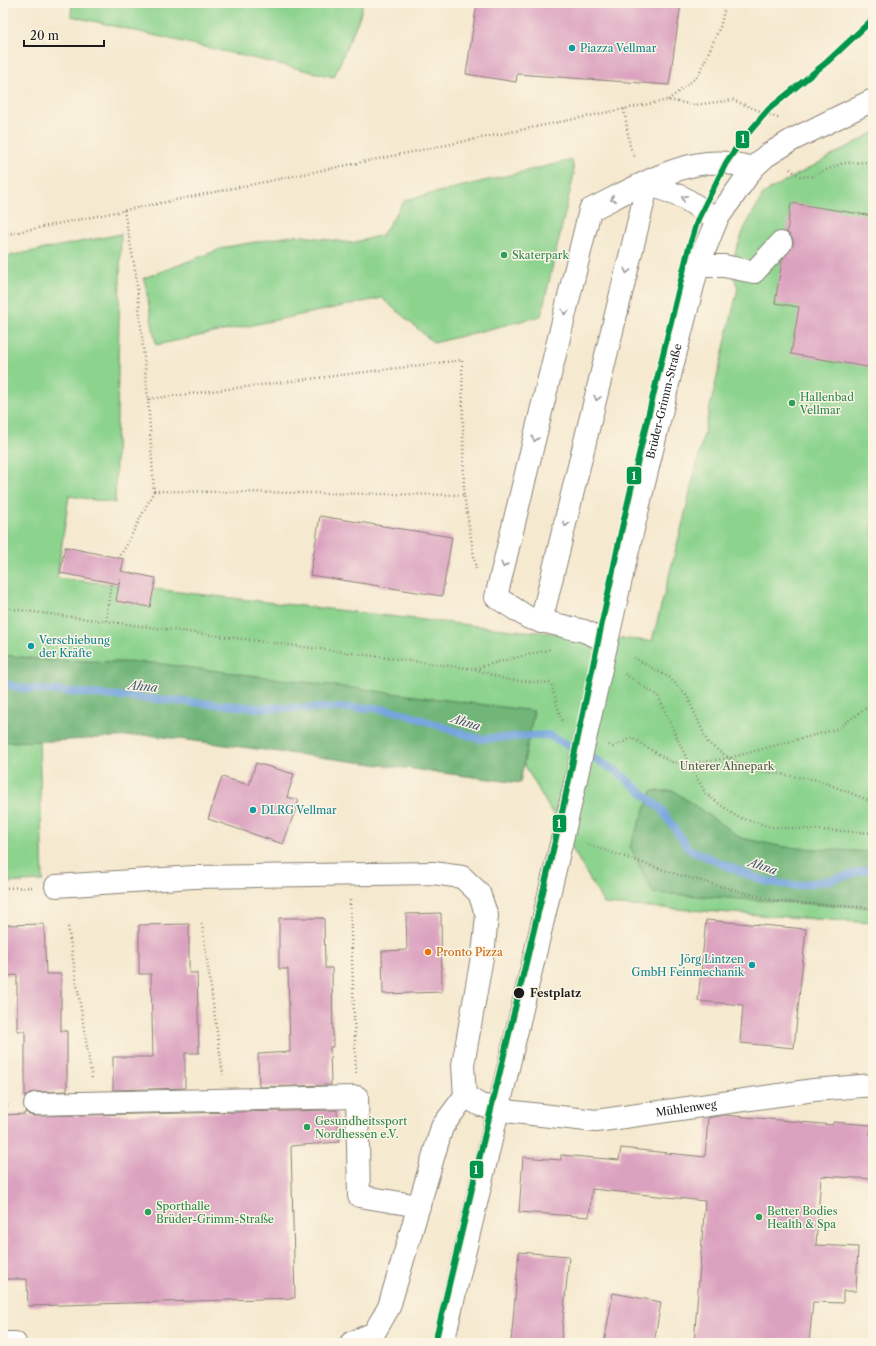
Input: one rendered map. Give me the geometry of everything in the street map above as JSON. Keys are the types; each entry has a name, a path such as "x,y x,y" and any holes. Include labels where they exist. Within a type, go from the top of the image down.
{"street":[{"name":"Brüder-Grimm-Straße","path":"443,1343 569,810 607,640 671,371 698,266 717,219 753,168 766,156 799,137 873,100"},
{"path":"607,640 584,631 529,618 496,597 590,210 669,172 707,163 733,164 753,168"},
{"path":"648,183 684,198 717,219"},
{"path":"541,622 648,183"},
{"path":"698,266 724,266 754,272 781,243"},
{"path":"56,886 194,877 433,873 462,878 479,893 487,916 484,946 463,1065 465,1096 442,1127 389,1307 374,1333 351,1343"},
{"name":"Mühlenweg","path":"465,1096 480,1105 499,1109 596,1121 814,1090 873,1085"},
{"path":"35,1104 357,1097 359,1196 419,1206"},
{"path":"3,1343 15,1343"}],"path":[{"path":"668,100 698,76 720,27 726,3"},
{"path":"3,235 668,100 694,105 733,100 792,125 799,137"},
{"path":"624,109 630,147"},
{"path":"788,168 801,177 812,176 843,163 870,162 873,160"},
{"path":"117,558 124,550 154,491 148,399 136,275 124,210"},
{"path":"148,399 462,360 464,495 479,582 496,597"},
{"path":"154,491 464,495"},
{"path":"106,622 111,583"},
{"path":"3,608 474,669 508,680 551,683 561,719"},
{"path":"474,669 550,651 572,628"},
{"path":"634,658 670,678 687,696 708,743 729,758 753,770 818,780 873,802"},
{"path":"625,673 658,696 689,764 706,794 737,817 772,827 873,833"},
{"path":"613,747 632,738 671,762 689,764 729,758 837,729 873,703"},
{"path":"579,841 680,875 779,902 873,908"},
{"path":"349,874 357,1097"},
{"path":"202,924 226,1100"},
{"path":"68,927 96,1103"}],"green space":[{"path":"72,3 363,3 360,16 334,77 71,16"},
{"name":"Unterer Ahnepark","path":"873,133 873,923 604,904 524,764 3,720 3,257 121,234 115,503 69,496 57,578 512,630 652,641 684,518 738,288 730,267 744,229 764,193"},
{"path":"572,160 574,174 541,316 434,343 382,298 156,345 144,278 226,247 296,235 352,243 382,235 405,200"},
{"path":"3,655 48,660 154,663 534,711 520,783 148,735 52,741 3,742"},
{"path":"39,739 43,881 3,883 3,740"},
{"path":"652,791 674,791 741,838 784,847 873,852 873,908 653,893 630,846"}],"building":[{"name":"Piazza Vellmar","path":"477,3 681,3 669,85 517,74 516,82 466,74"},
{"name":"Hallenbad Vellmar","path":"791,203 873,216 873,368 791,354 799,307 775,303 782,260 793,245 793,239 787,232"},
{"path":"320,516 452,537 442,596 310,575"},
{"path":"65,547 124,559 121,571 156,578 150,607 116,601 119,584 60,573"},
{"name":"DLRG Vellmar","path":"256,763 294,774 287,797 299,800 283,844 208,819 222,777 249,785"},
{"path":"441,913 442,992 383,994 382,951 407,950 406,914"},
{"path":"279,918 324,918 325,968 332,968 333,1047 330,1047 331,1085 259,1087 258,1054 290,1052 288,969 279,969"},
{"name":"Jörg Lintzen GmbH Feinmechanik","path":"706,920 806,929 794,1048 740,1043 743,1005 698,1001"},
{"path":"44,924 46,974 61,974 61,1031 67,1031 67,1091 35,1092 29,1093 25,1097 25,1031 17,1031 17,975 3,976 3,925"},
{"path":"189,924 189,973 197,973 199,1053 185,1053 185,1088 113,1090 113,1057 153,1057 151,974 139,974 139,925"},
{"name":"Sporthalle Brüder-Grimm-Straße","path":"337,1110 339,1142 291,1146 295,1298 28,1306 27,1279 3,1279 3,1115 25,1114 25,1111 29,1115 35,1116"},
{"path":"724,1115 833,1125 833,1122 871,1125 870,1135 873,1135 873,1179 821,1176 816,1245 858,1247 856,1291 843,1291 843,1303 813,1302 809,1343 694,1343 705,1201 592,1189 589,1217 519,1212 523,1157 561,1160 561,1155 619,1160 621,1148 705,1157 708,1118"},
{"path":"519,1252 569,1256 561,1343 511,1343"},
{"path":"613,1293 661,1302 654,1343 604,1343"}],"waterway":[{"name":"Ahna","path":"3,683 21,688 261,708 375,708 399,712 479,739 549,735 617,771 661,809 689,849 741,872 765,881 795,886 830,880 873,869"}],"transit line":[{"name":"1","path":"435,1343 563,808 621,532 645,429 688,251 698,219 726,163 739,144 769,109 827,62 873,19"}],"place":[{"name":"Piazza Vellmar","path":"572,48"},
{"name":"Skaterpark","path":"504,255"},
{"name":"Hallenbad Vellmar","path":"792,403"},
{"name":"Verschiebung der Kräfte","path":"31,646"},
{"name":"DLRG Vellmar","path":"253,810"},
{"name":"Pronto Pizza","path":"428,952"},
{"name":"Jörg Lintzen GmbH Feinmechanik","path":"752,965"},
{"name":"Festplatz","path":"519,993"},
{"name":"Gesundheitssport Nordhessen e.V.","path":"307,1127"},
{"name":"Sporthalle Brüder-Grimm-Straße","path":"148,1212"},
{"name":"Better Bodies Health & Spa","path":"759,1217"}]}
